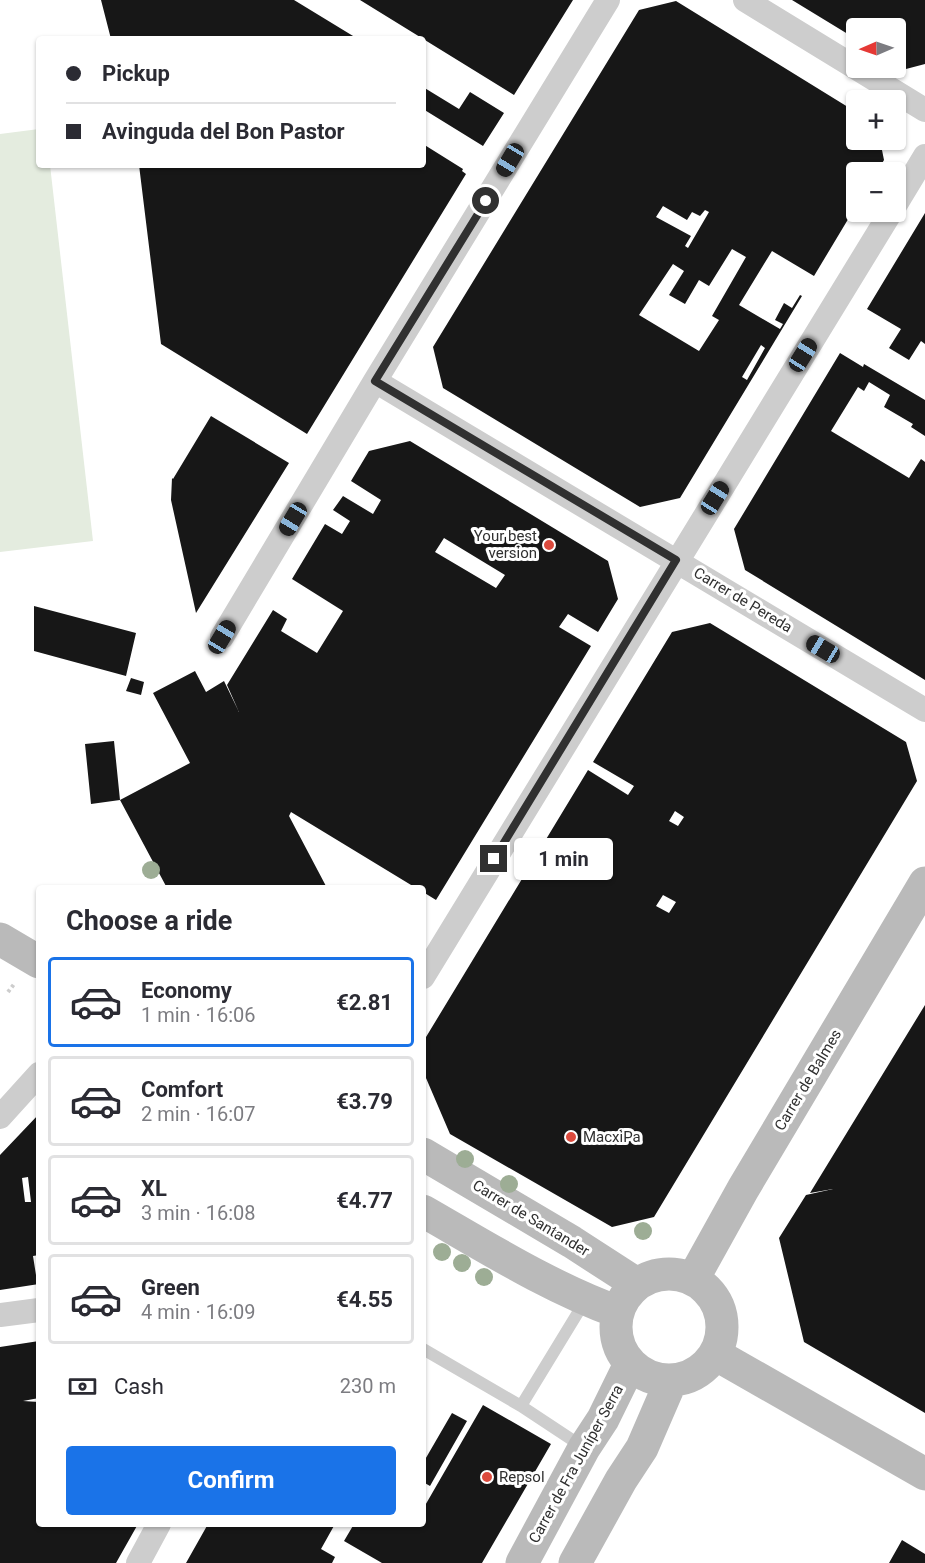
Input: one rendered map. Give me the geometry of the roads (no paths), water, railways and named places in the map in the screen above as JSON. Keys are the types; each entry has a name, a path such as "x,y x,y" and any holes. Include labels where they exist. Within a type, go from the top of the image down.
{"street":[{"path":"222,637 375,381 608,0"},
{"path":"745,0 925,110"},
{"path":"906,187 925,156"},
{"path":"426,972 885,222"},
{"name":"Carrer de Pereda","path":"375,381 925,710"},
{"name":"Carrer de Balmes","path":"693,1279 743,1189 925,883"},
{"path":"0,939 36,960"},
{"path":"0,1117 36,1077"},
{"name":"Carrer de Santander","path":"426,1156 572,1242 637,1284"},
{"path":"426,1213 551,1283 585,1300 618,1312"},
{"path":"679,1274 693,1279 707,1289 717,1303 722,1320 722,1337 715,1354 704,1367 688,1377 671,1381 656,1379 642,1373 630,1364 617,1340 618,1312 625,1297 637,1284 650,1277 679,1274"},
{"path":"0,1315 36,1310"},
{"path":"715,1354 925,1474"},
{"name":"Carrer de Fra Juníper Serra","path":"522,1563 584,1448 603,1419 630,1364"},
{"path":"575,1563 621,1480 642,1448 671,1381"},
{"path":"138,1563 157,1527"}],"lane":[{"path":"521,1406 585,1300"},
{"path":"426,1351 521,1406 584,1448"}],"place":[{"name":"Your best version","path":"549,545"},
{"name":"MacxiPa","path":"571,1137"},
{"name":"Repsol","path":"487,1477"}]}
